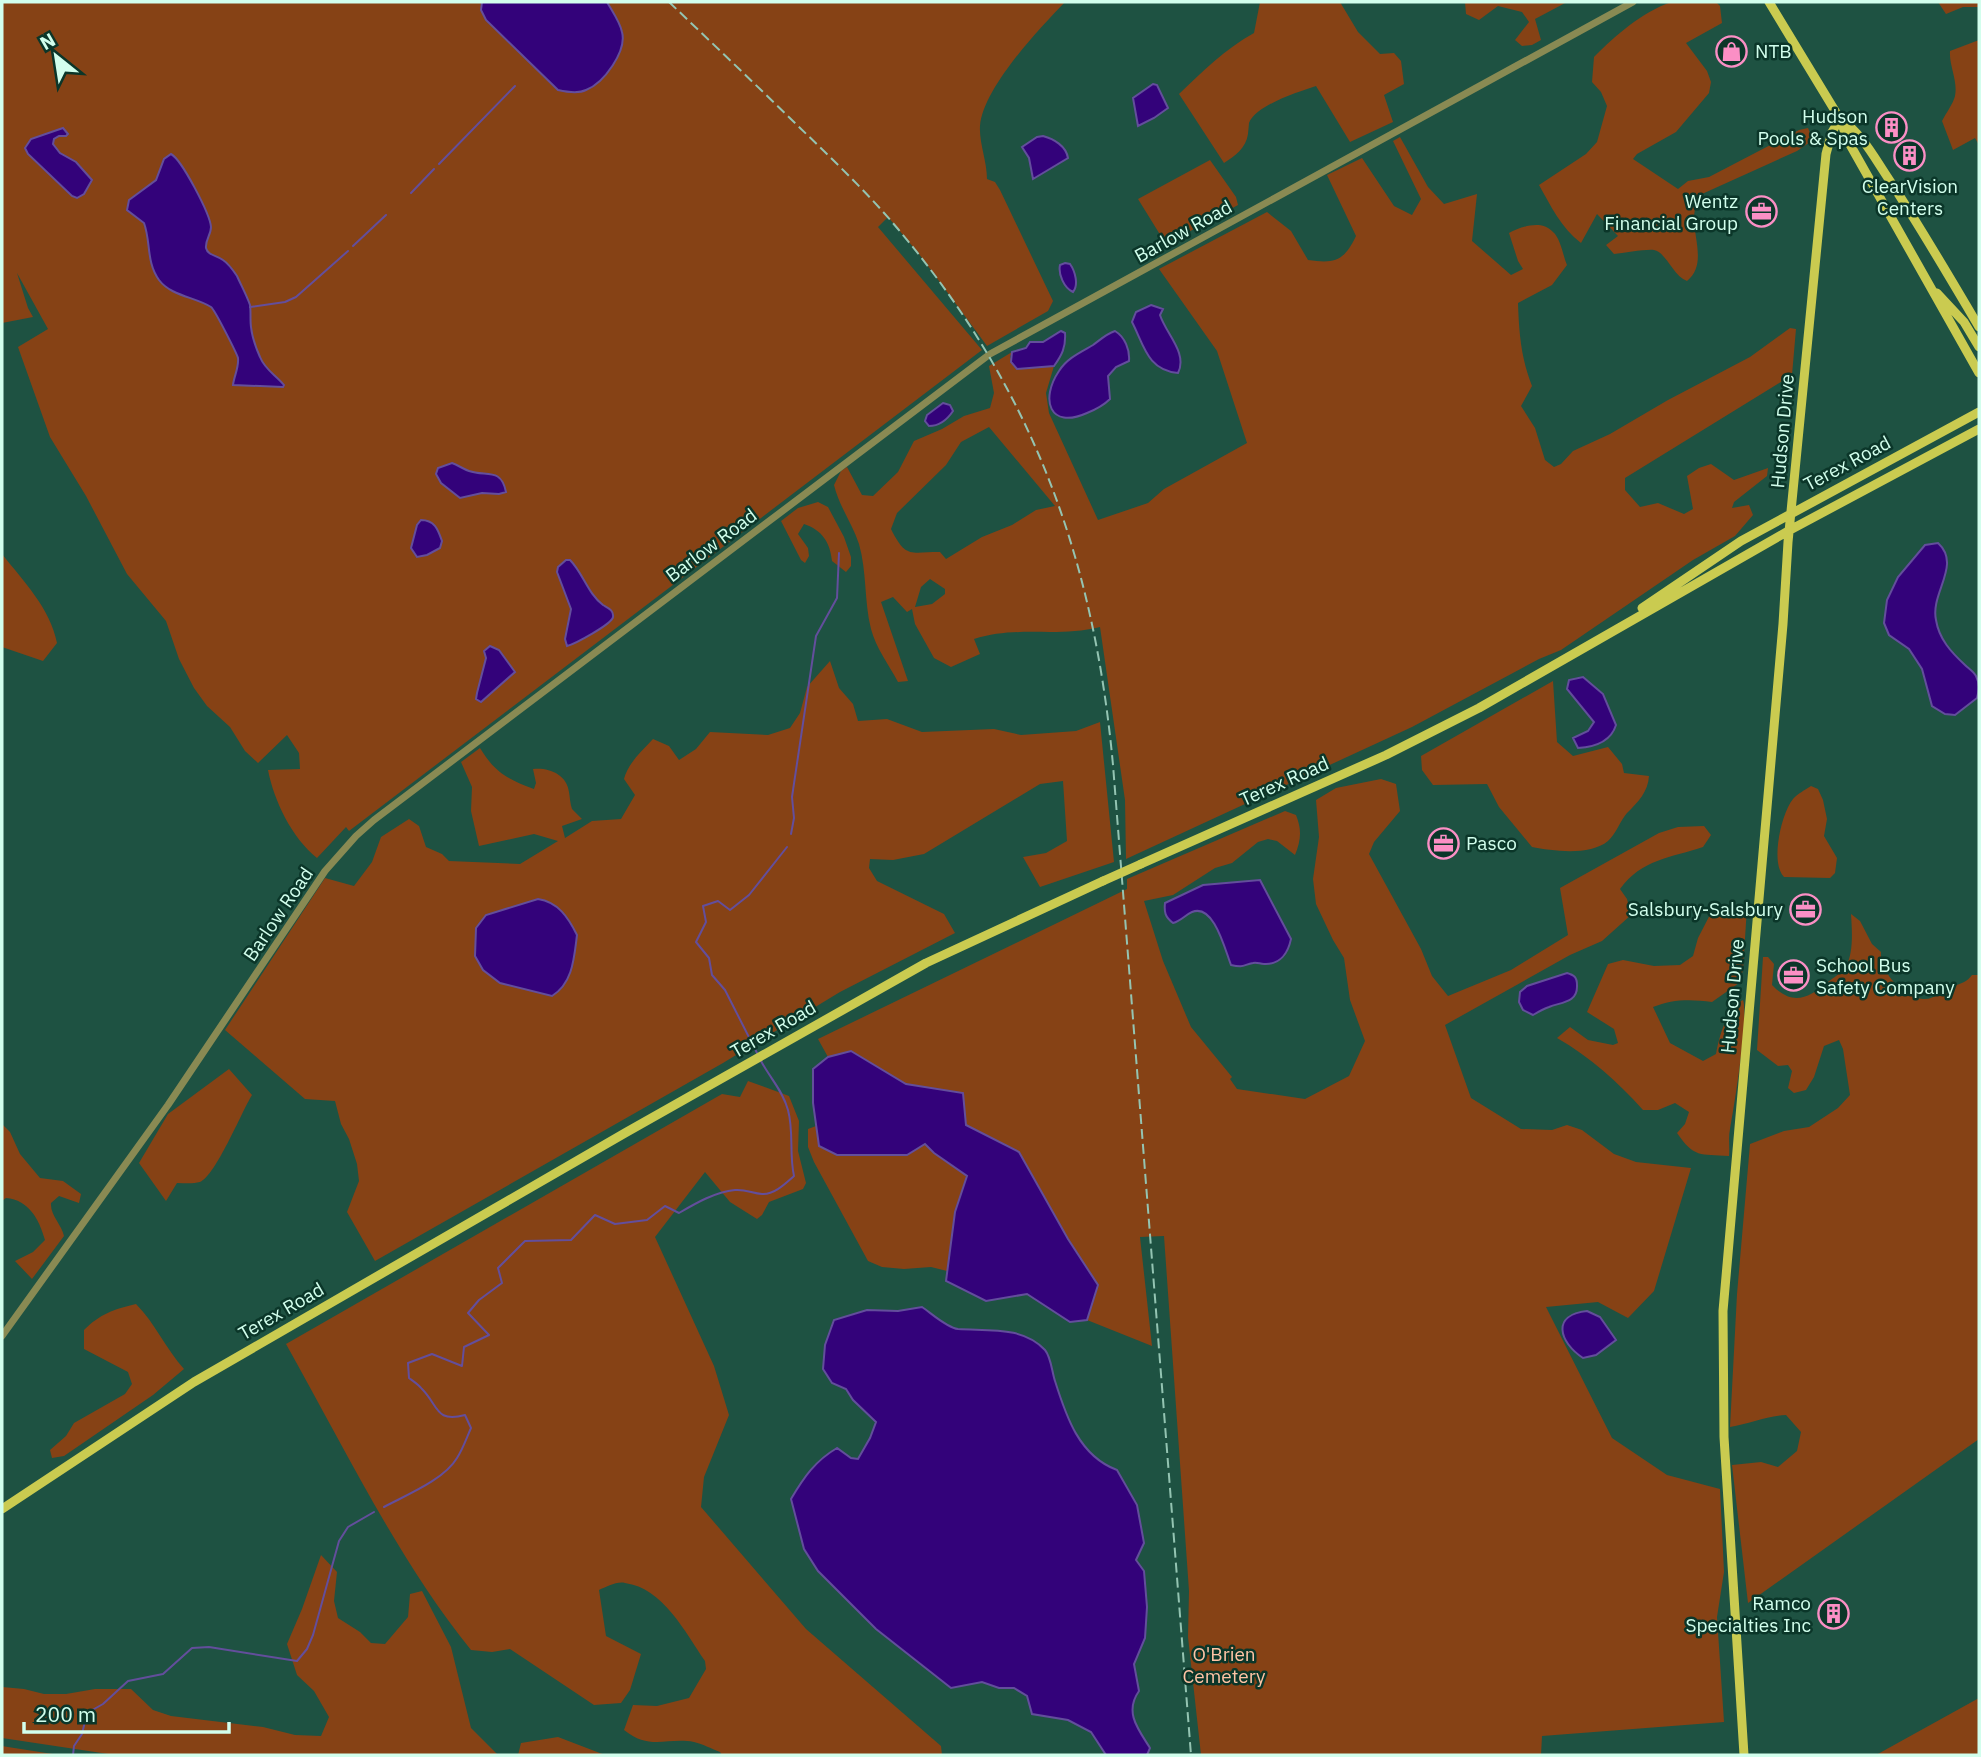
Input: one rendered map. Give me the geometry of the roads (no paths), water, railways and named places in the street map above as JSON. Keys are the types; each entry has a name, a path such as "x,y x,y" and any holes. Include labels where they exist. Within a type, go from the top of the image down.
{"main road":[{"path":"1769,2 1840,118 1847,141 1979,373"},
{"path":"1840,118 1852,127 1897,191 1979,327"},
{"name":"Hudson Drive","path":"1744,1755 1724,1437 1723,1311 1790,530 1826,154 1831,134 1840,118"},
{"path":"1881,200 1897,191"},
{"path":"1931,287 1964,322 1979,347"},
{"path":"1947,301 1960,293"},
{"name":"Terex Road","path":"1595,642 1711,560 1792,512 1979,412"},
{"name":"Terex Road","path":"2,1509 194,1381 926,963 1403,746 1479,708 1790,530 1979,429"}],"street":[{"name":"Barlow Road","path":"2,1336 168,1105 325,871 374,820 990,354 1633,2"}],"waterway":[{"path":"439,164 515,86"},
{"path":"411,193 434,169"},
{"path":"353,246 386,215"},
{"path":"250,307 285,302 296,297 348,251"},
{"path":"791,834 794,818 792,797 816,636 837,598 839,553"},
{"path":"757,1053 725,990 712,975 709,958 696,942 706,922 703,906 718,901 730,910 749,895 787,847"},
{"path":"384,1507 424,1486 451,1466 471,1428 465,1415 448,1417 439,1411 421,1388 409,1378 408,1363 432,1354 462,1366 464,1347 489,1335 468,1313 479,1300 502,1283 498,1268 525,1241 571,1240 595,1215 615,1224 647,1220 665,1206 679,1213 706,1198 728,1191 771,1193 794,1176 791,1126 786,1103 761,1061"},
{"path":"73,1755 87,1713 103,1704 128,1681 163,1674 192,1648 209,1647 297,1661 307,1649 313,1635 339,1541 348,1527 374,1512"}],"railway":[{"path":"669,2 861,188 898,229 945,290 986,351 1020,415 1049,480 1072,547 1090,617 1104,689 1113,765 1191,1755"}],"place":[{"name":"NTB","path":"1732,51"},
{"name":"Hudson Pools & Spas","path":"1891,127"},
{"name":"ClearVision Centers","path":"1910,155"},
{"name":"Wentz Financial Group","path":"1761,212"},
{"name":"Pasco","path":"1443,843"},
{"name":"Salsbury-Salsbury","path":"1806,909"},
{"name":"School Bus Safety Company","path":"1793,976"},
{"name":"Ramco Specialties Inc","path":"1834,1614"}],"park label":[{"name":"O'Brien Cemetery","path":"1224,1665"}]}
